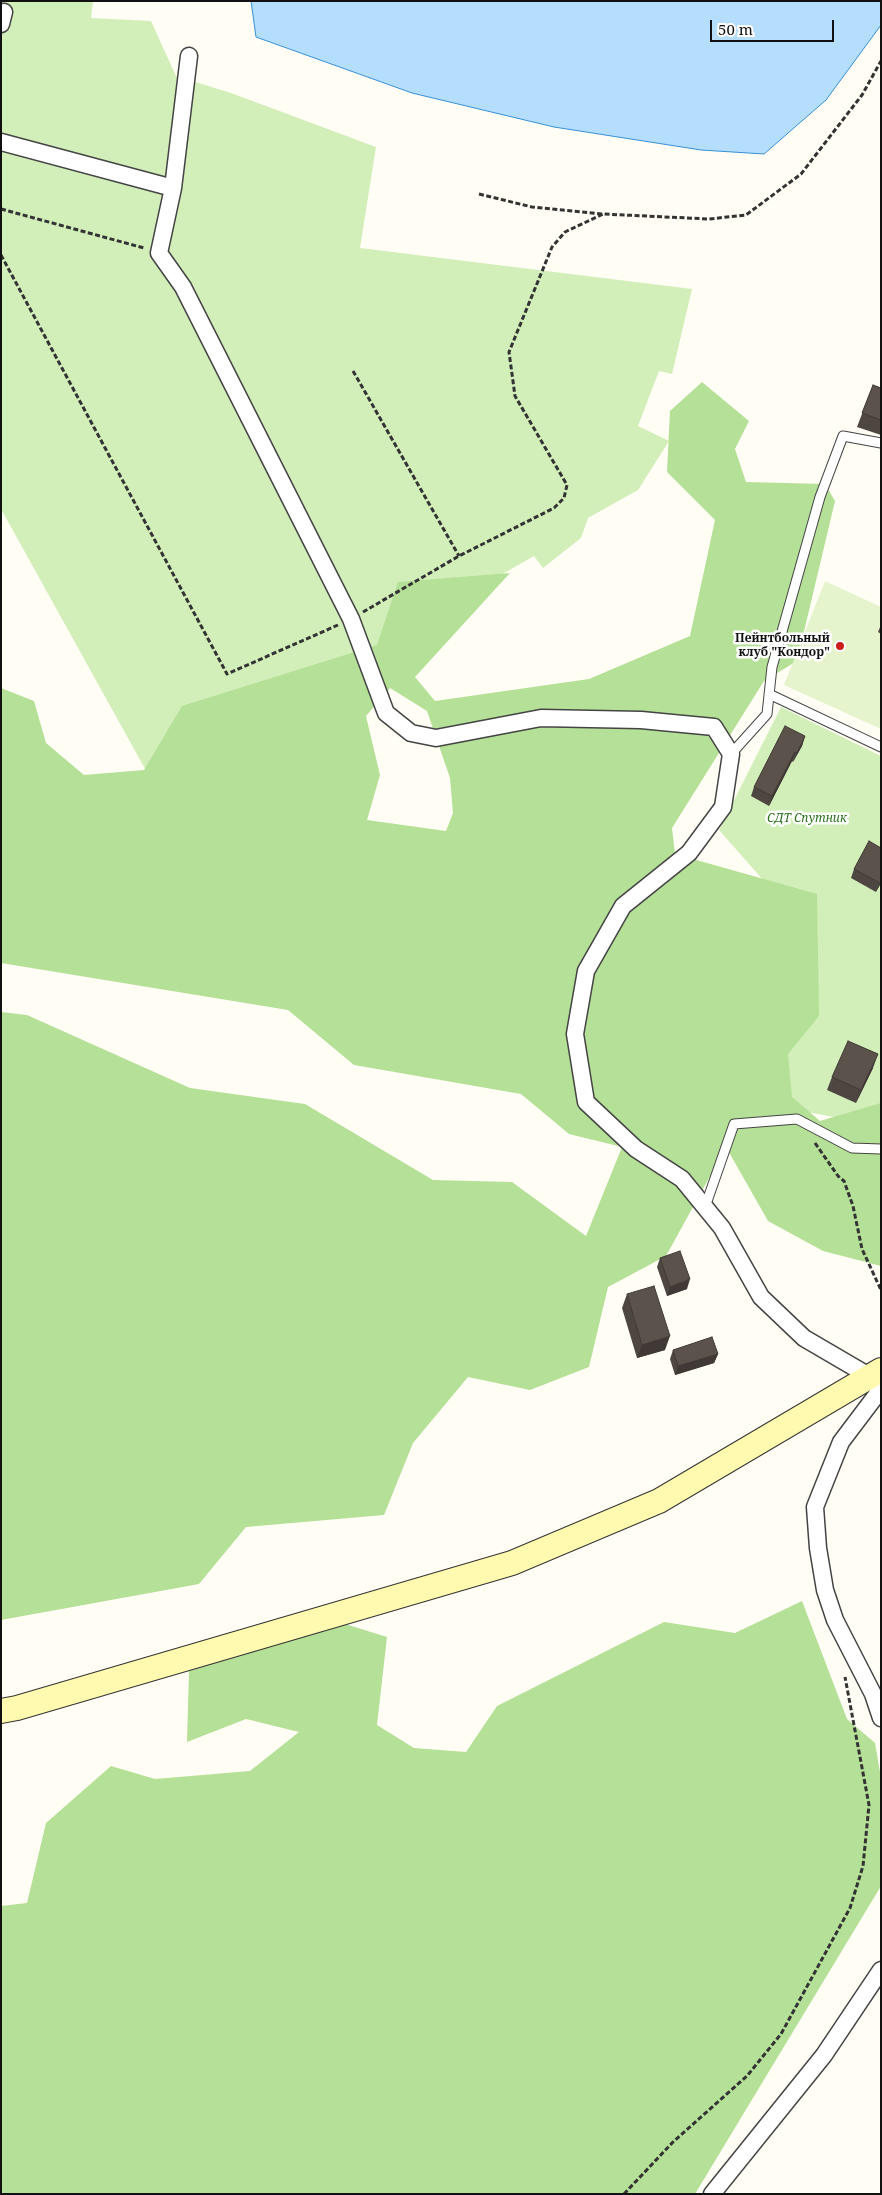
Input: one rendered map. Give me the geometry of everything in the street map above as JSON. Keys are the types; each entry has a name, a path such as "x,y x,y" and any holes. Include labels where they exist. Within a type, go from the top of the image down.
{"main road":[{"path":"1,1710 17,1708 512,1563 659,1502 877,1378"}],"street":[{"path":"189,56 172,188 159,253 183,287 352,619 386,713 411,733 436,738 541,718 641,720 714,727 730,754 723,807 689,853 623,906 586,971 575,1034 586,1102 636,1149 682,1179 722,1228 761,1297 804,1338 877,1378 841,1442 815,1508 818,1548 825,1590 835,1620 873,1694 881,1718"},
{"path":"1,142 172,188"},
{"path":"712,2194 824,2055 881,1970"}],"lane":[{"path":"730,754 767,714 772,667 820,497 843,436 881,443"},
{"path":"769,694 881,748"},
{"path":"705,1206 734,1124 798,1118 852,1148 881,1149"}],"path":[{"path":"479,194 532,207 602,214 709,219 746,215 801,174 862,95 881,61"},
{"path":"1,209 159,253"},
{"path":"1,255 227,674 352,619 459,556 554,508 564,498 567,485 515,396 509,352 552,246 565,232 602,214"},
{"path":"353,371 459,556"},
{"path":"798,1118 838,1176 844,1181 853,1206 862,1249 881,1290"},
{"path":"624,2194 673,2142 747,2076 781,2034 850,1908 863,1866 869,1804 843,1668"}],"green space":[{"path":"1,1 93,1 91,18 151,21 176,76 231,93 376,147 360,248 692,289 672,374 659,371 638,426 669,441 638,490 588,518 581,538 543,568 534,556 499,576 159,794 1,509"},
{"path":"702,382 749,421 735,449 746,482 825,484 835,501 797,661 764,681 672,828 675,854 817,894 819,1016 788,1054 792,1097 820,1121 881,1103 881,1266 823,1251 768,1221 726,1147 666,1256 608,1287 589,1367 530,1390 468,1377 413,1443 384,1515 246,1527 199,1584 1,1620 1,1012 27,1015 190,1088 305,1104 433,1180 512,1182 586,1236 622,1147 569,1134 521,1094 354,1065 288,1010 1,963 1,688 34,701 46,743 84,775 144,770 182,706 377,645 398,582 510,573 415,677 435,701 589,679 690,636 715,520 667,472 670,411","holes":["390,688 427,711 450,778 453,813 446,831 367,820 380,775 366,716"]},
{"name":"Пейнтбольный клуб \"Кондор\"","path":"825,581 881,607 881,729 784,685"},
{"name":"СДТ Спутник","path":"781,707 881,756 881,1126 760,1103 801,923 719,830"},
{"path":"802,1601 847,1719 875,1743 881,1778 881,1886 695,2194 1,2194 1,1906 27,1903 46,1823 111,1766 155,1779 250,1771 299,1732 246,1719 187,1742 189,1671 342,1623 387,1637 377,1725 414,1748 466,1752 497,1706 664,1622 735,1633"}],"water":[{"path":"251,1 881,1 881,25 826,100 764,154 701,150 554,127 412,93 256,37"}],"building":[{"path":"873,385 881,388 881,420 862,413"},
{"path":"785,726 805,736 772,796 754,787"},
{"path":"869,841 881,848 880,883 854,869"},
{"path":"848,1041 878,1054 861,1090 832,1077"},
{"path":"680,1251 690,1279 670,1287 660,1258"},
{"path":"654,1286 670,1336 642,1345 627,1294"},
{"path":"712,1337 718,1354 678,1366 673,1350"}],"place":[{"name":"Пейнтбольный клуб \"Кондор\"","path":"840,646"}]}
